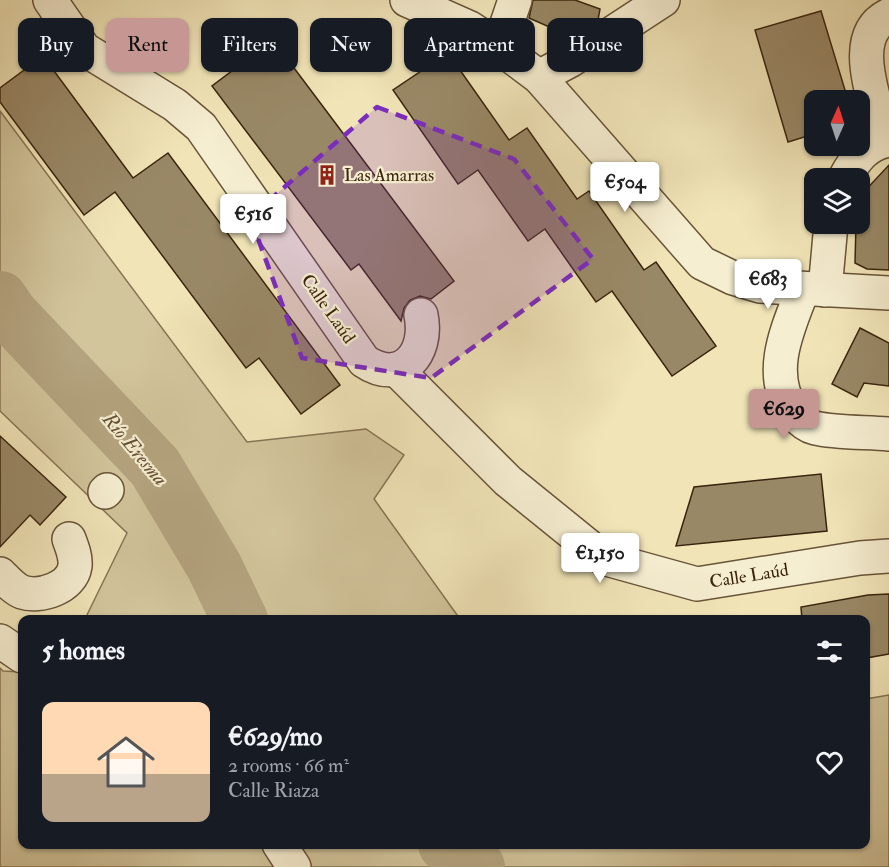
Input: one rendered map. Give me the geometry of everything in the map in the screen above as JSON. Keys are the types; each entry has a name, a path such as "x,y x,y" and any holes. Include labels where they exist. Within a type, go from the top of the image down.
{"street":[{"name":"Calle Laúd","path":"51,0 84,49 191,116 364,361 379,370 396,370 508,481 603,558 698,584 860,558 889,556"},
{"path":"407,0 448,18"},
{"path":"509,18 515,0"},
{"path":"539,77 571,60 663,0"},
{"path":"850,168 855,159 871,147 883,128 867,75 867,52 874,26 889,15"},
{"path":"533,72 702,262 733,278 760,286 889,293"},
{"path":"828,234 814,289 787,334 780,372 782,390 799,420 813,428 889,434"},
{"path":"396,370 412,360 420,350 423,337 421,315"},
{"path":"0,574 19,591 33,594 46,593 63,585 72,575 75,567 69,539"},
{"path":"0,641 18,653"},
{"path":"282,849 294,867"}],"highlighted area":[{"path":"377,107 514,159 593,259 431,378 302,358 250,217"}],"shaded area":[{"path":"0,111 247,442 366,429 404,455 374,499 457,615 87,615 127,533 0,411"},
{"path":"0,668 3,671 18,672 18,849 870,849 870,698 889,695 889,867 0,867"}],"building":[{"path":"533,0 575,0 600,9 598,18 547,18 547,26 535,21 535,18 529,18"},
{"path":"821,11 845,90 804,90 804,137 788,142 755,30"},
{"path":"22,72 55,72 133,178 168,153 340,385 301,414 259,358 246,368 115,192 84,215 0,102 0,88"},
{"name":"Las Amarras","path":"231,72 297,72 454,281 431,299 420,296 410,300 404,308 401,321 359,264 351,270 212,86"},
{"path":"420,72 461,72 509,140 527,128 577,199 589,191 644,270 656,262 716,346 672,376 612,291 596,302 545,229 528,241 478,170 458,184 393,90"},
{"path":"889,165 889,270 867,269 855,263 856,234 870,234 870,185"},
{"path":"860,328 889,343 889,386 864,383 857,397 832,384"},
{"path":"0,436 66,497 40,525 30,515 0,547"},
{"path":"821,474 827,531 676,546 694,487"},
{"path":"889,594 889,654 870,657 870,615 802,615 801,607 868,595"}],"waterway":[{"name":"Río Eresma","path":"0,299 10,314 155,467 214,566 238,615"},
{"name":"Río Eresma","path":"453,849 477,867"}],"place":[{"name":"Las Amarras","path":"327,175"}]}
